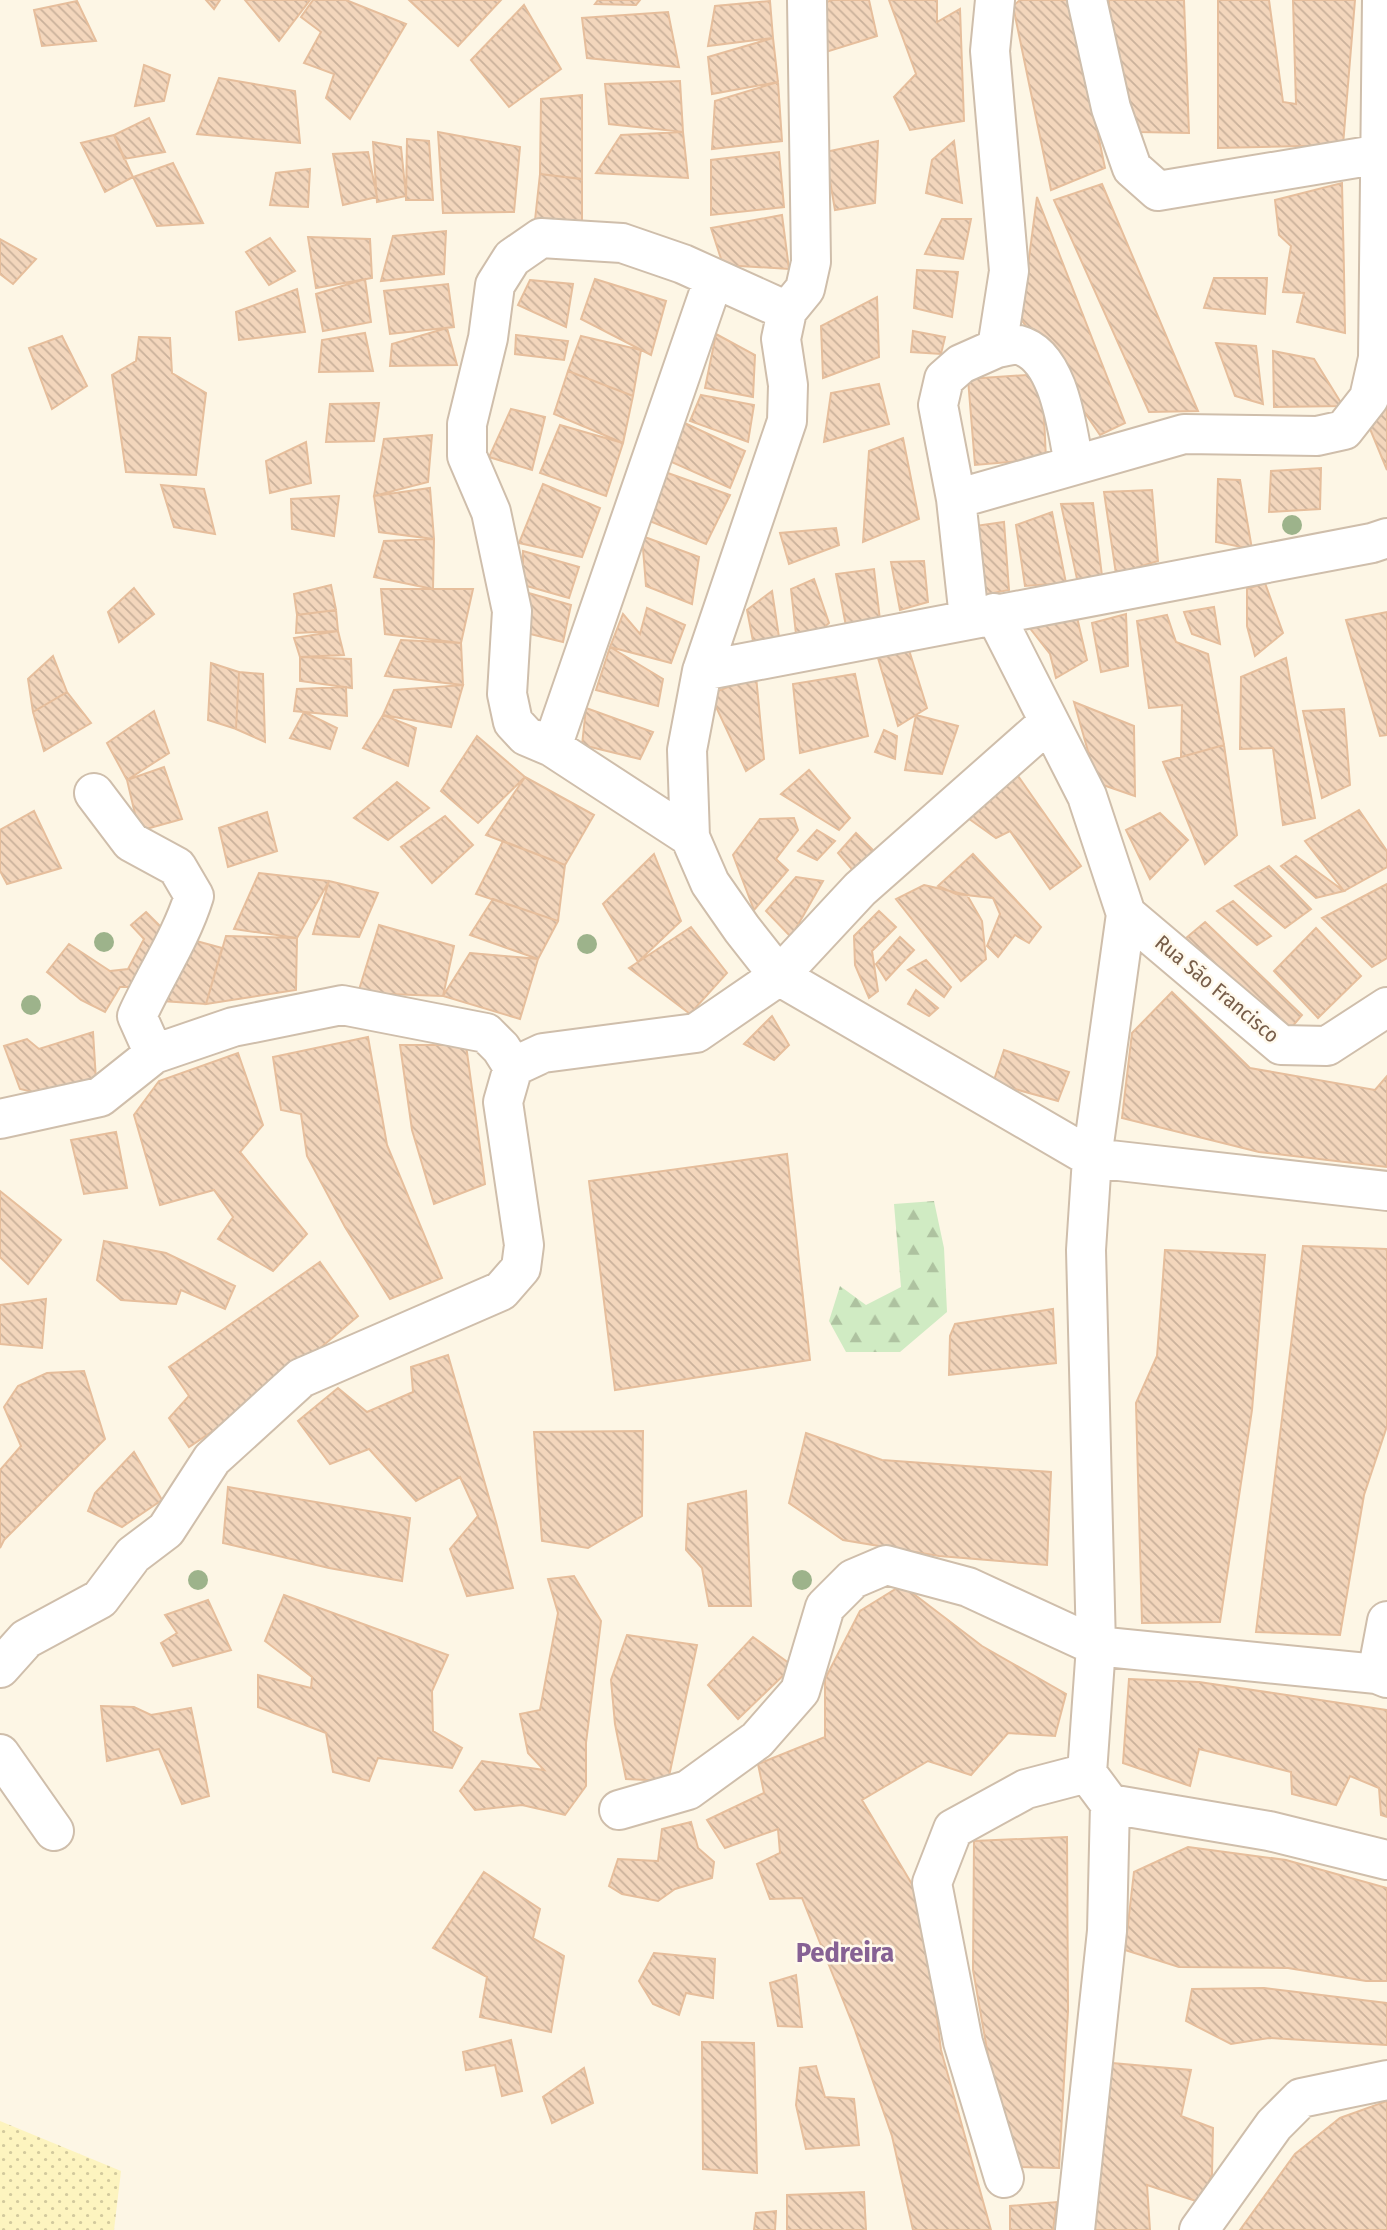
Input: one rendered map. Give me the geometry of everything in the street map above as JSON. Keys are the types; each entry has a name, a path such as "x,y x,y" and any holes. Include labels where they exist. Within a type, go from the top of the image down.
{"street":[{"path":"807,0 811,262 805,289 787,311 780,339 788,385 787,421 702,671 687,750 690,836 710,883 779,976 1092,1158 1387,1191"},
{"path":"995,0 990,51 1009,271 997,348"},
{"path":"1087,0 1111,108 1132,168 1158,191 1384,154"},
{"path":"956,499 1184,434 1317,436 1344,430 1369,398 1382,357 1382,0"},
{"path":"690,836 552,747 526,736 513,722 507,694 512,611 491,513 467,456 467,424 488,338 495,285 512,258 541,238 622,243 714,278 787,311"},
{"path":"552,747 714,278"},
{"path":"1074,464 1059,391 1041,359 1018,345 997,348 961,364 944,379 939,405 956,499 982,615 1049,722 1087,796 1126,914 1092,1158 1086,1250 1096,1646 1087,1773 1110,1804 1107,1931 1075,2230"},
{"path":"702,671 1387,538"},
{"path":"513,1067 544,1053 696,1033 779,976 860,889 1049,722"},
{"path":"94,793 131,842 177,867 194,896 186,922 155,975 137,1016 154,1054"},
{"name":"Rua São Francisco","path":"1126,914 1281,1045 1327,1046 1387,1007"},
{"path":"0,1119 100,1097 154,1054 233,1027 342,1005 486,1033 501,1048 513,1067 503,1102 524,1245 521,1268 501,1291 301,1378 212,1459 166,1530 133,1555 100,1599 26,1639 0,1668"},
{"path":"619,1810 688,1790 757,1740 800,1691 825,1607 853,1579 886,1565 968,1587 1096,1646 1382,1676 1387,1621"},
{"path":"0,1754 54,1831"},
{"path":"1004,2178 963,2042 932,1883 954,1829 1026,1789 1087,1773"},
{"path":"1110,1804 1269,1831 1387,1860"},
{"path":"1199,2230 1274,2125 1301,2098 1387,2080"}],"green space":[{"path":"934,1201 944,1248 947,1312 900,1352 846,1352 829,1321 840,1286 866,1305 901,1287 894,1204"}],"sand":[{"path":"0,2121 121,2171 114,2230 0,2230"}],"building":[{"path":"206,0 220,0 214,9"},
{"path":"245,0 310,0 279,41"},
{"path":"313,0 346,0 406,24 350,119 326,98 334,74 304,63 321,32 301,17"},
{"path":"409,0 501,0 458,46"},
{"path":"598,0 640,0 636,5 595,4"},
{"path":"832,0 869,0 877,36 826,52 824,3"},
{"path":"889,0 937,0 937,22 960,9 964,121 910,130 894,97 916,74"},
{"path":"1020,0 1070,0 1105,168 1051,190 1013,6"},
{"path":"1109,0 1184,0 1189,133 1139,132 1111,74"},
{"path":"1218,0 1269,0 1283,102 1296,104 1293,0 1355,0 1343,145 1218,148"},
{"path":"77,1 96,41 42,46 34,10"},
{"path":"770,1 773,38 708,46 715,6"},
{"path":"524,5 561,69 509,107 471,60"},
{"path":"668,12 679,67 587,58 582,18"},
{"path":"773,38 778,82 712,94 708,57"},
{"path":"144,65 170,75 164,101 135,106"},
{"path":"219,78 295,91 300,143 197,134"},
{"path":"680,81 683,132 609,124 605,84"},
{"path":"778,82 782,141 712,149 715,101"},
{"path":"582,95 582,179 540,174 541,99"},
{"path":"149,118 165,152 124,159 114,135"},
{"path":"438,132 520,147 514,212 443,213"},
{"path":"683,132 688,178 596,173 621,135"},
{"path":"114,135 133,177 105,192 81,143"},
{"path":"407,139 429,141 433,200 406,200"},
{"path":"878,141 875,203 835,210 825,152"},
{"path":"954,141 962,203 926,193 932,160"},
{"path":"373,142 401,147 406,196 377,202"},
{"path":"368,152 377,197 343,205 333,154"},
{"path":"779,152 784,207 711,215 711,160"},
{"path":"173,163 203,223 157,226 133,177"},
{"path":"310,169 308,207 270,205 276,173"},
{"path":"540,174 582,179 582,225 535,220"},
{"path":"1342,183 1345,333 1297,322 1304,293 1283,292 1291,246 1279,235 1275,200"},
{"path":"1102,184 1198,411 1149,412 1054,200"},
{"path":"1037,197 1125,423 1100,435 1021,319"},
{"path":"782,215 789,269 723,265 711,228"},
{"path":"942,219 971,219 963,259 925,254"},
{"path":"446,231 444,274 381,281 393,236"},
{"path":"308,237 370,239 372,278 316,288"},
{"path":"270,238 295,271 269,285 246,252"},
{"path":"0,239 36,259 13,284 0,274"},
{"path":"917,270 958,272 952,317 914,308"},
{"path":"1214,278 1267,278 1265,314 1204,308"},
{"path":"365,279 371,322 323,331 316,294"},
{"path":"595,279 666,301 651,355 581,319"},
{"path":"530,280 573,284 566,327 518,305"},
{"path":"448,284 454,327 390,334 384,291"},
{"path":"297,289 305,332 239,340 236,312"},
{"path":"877,297 879,357 823,378 821,326"},
{"path":"447,328 457,365 390,366 392,344"},
{"path":"913,331 945,337 941,354 911,352"},
{"path":"365,333 373,371 319,372 322,340"},
{"path":"716,334 755,355 753,397 705,388"},
{"path":"516,335 568,341 564,360 515,354"},
{"path":"62,336 87,386 52,409 29,348"},
{"path":"581,336 641,350 633,396 568,371"},
{"path":"139,337 170,338 172,373 206,393 196,475 126,472 112,375 136,361"},
{"path":"1216,343 1256,346 1263,404 1235,396"},
{"path":"1273,351 1314,359 1343,406 1274,407"},
{"path":"568,371 633,396 623,443 554,414"},
{"path":"1042,374 1046,459 975,465 968,379"},
{"path":"879,384 889,424 824,442 831,393"},
{"path":"701,395 754,405 748,442 690,421"},
{"path":"1387,395 1387,470 1368,424"},
{"path":"379,403 374,441 326,442 330,404"},
{"path":"511,409 545,417 532,470 489,457"},
{"path":"676,419 745,451 730,488 667,460"},
{"path":"560,425 623,443 606,496 540,473"},
{"path":"432,435 428,482 374,496 384,439"},
{"path":"903,438 919,519 863,542 869,451"},
{"path":"306,442 311,483 270,493 266,461"},
{"path":"1321,468 1320,509 1269,512 1271,471"},
{"path":"665,472 730,495 706,544 647,520"},
{"path":"1218,479 1240,480 1252,549 1216,542"},
{"path":"543,484 600,508 582,557 519,543"},
{"path":"161,485 204,489 215,534 174,527"},
{"path":"430,488 434,539 379,532 374,496"},
{"path":"1152,490 1158,561 1116,574 1104,492"},
{"path":"339,496 334,536 292,529 291,499"},
{"path":"1093,503 1102,576 1077,579 1061,504"},
{"path":"1052,512 1066,583 1025,586 1016,525"},
{"path":"1004,522 1009,590 983,595 975,526"},
{"path":"836,528 839,545 789,564 780,533"},
{"path":"642,536 699,557 692,604 646,586"},
{"path":"434,539 433,589 374,577 384,541"},
{"path":"523,551 579,567 569,598 523,585"},
{"path":"924,561 928,602 900,610 891,562"},
{"path":"874,569 880,620 846,626 836,574"},
{"path":"814,579 829,623 798,652 791,589"},
{"path":"1265,583 1283,633 1255,656 1247,626 1247,589"},
{"path":"331,585 336,610 297,615 294,594"},
{"path":"134,588 154,614 119,642 108,612"},
{"path":"381,589 473,589 461,643 385,634"},
{"path":"772,591 779,637 753,641 747,610"},
{"path":"525,592 571,605 563,642 526,633"},
{"path":"1214,607 1220,644 1192,634 1184,612"},
{"path":"647,608 685,625 671,663 610,647 623,614 640,634"},
{"path":"336,610 338,631 296,633 297,615"},
{"path":"1387,612 1387,735 1380,736 1346,620"},
{"path":"1076,613 1087,660 1056,678 1050,654 1029,627"},
{"path":"1126,614 1128,666 1101,672 1092,623"},
{"path":"1167,615 1176,642 1208,654 1224,745 1181,757 1182,705 1149,708 1137,621"},
{"path":"338,631 344,655 300,657 294,638"},
{"path":"401,640 461,643 463,685 385,676"},
{"path":"610,647 663,679 658,706 596,690"},
{"path":"909,650 927,708 898,726 878,658"},
{"path":"53,656 67,692 33,712 28,679"},
{"path":"300,657 351,659 352,688 300,681"},
{"path":"1286,658 1315,818 1283,825 1273,748 1240,749 1241,677"},
{"path":"211,663 239,672 236,729 208,720"},
{"path":"239,672 263,674 265,742 236,729"},
{"path":"855,674 868,736 800,753 793,684"},
{"path":"756,676 764,759 746,771 710,694"},
{"path":"463,685 451,727 383,715 394,690"},
{"path":"346,687 347,716 294,711 297,689"},
{"path":"67,692 91,723 44,751 33,712"},
{"path":"1074,702 1134,726 1135,796 1097,783"},
{"path":"586,708 653,732 640,759 582,745"},
{"path":"1344,709 1350,785 1322,798 1303,711"},
{"path":"154,711 169,753 127,780 107,743"},
{"path":"304,712 337,728 330,749 290,738"},
{"path":"383,715 416,728 408,766 363,748"},
{"path":"916,715 958,726 942,774 905,770"},
{"path":"884,730 897,736 895,759 875,752"},
{"path":"477,736 525,777 478,823 441,791"},
{"path":"1224,745 1237,835 1205,864 1163,762"},
{"path":"164,767 182,819 139,831 127,780"},
{"path":"809,770 850,818 839,830 781,794"},
{"path":"1016,773 1081,866 1050,889 1010,831 996,838 965,816"},
{"path":"525,777 594,815 565,865 486,835"},
{"path":"397,782 429,808 388,840 354,818"},
{"path":"1359,810 1387,851 1387,867 1344,891 1305,841"},
{"path":"34,811 61,868 7,884 0,871 0,830"},
{"path":"267,812 277,851 228,867 219,828"},
{"path":"1160,813 1188,840 1150,879 1126,830"},
{"path":"445,816 473,845 432,883 401,847"},
{"path":"794,818 798,830 776,859 788,870 754,910 733,855 760,819"},
{"path":"817,830 835,841 817,860 798,851"},
{"path":"856,833 873,850 855,873 838,853"},
{"path":"503,841 565,865 558,921 476,894"},
{"path":"654,854 681,921 638,962 603,904"},
{"path":"973,854 1041,927 1029,943 1015,935 998,957 987,946 1000,914 993,898 956,894 938,886"},
{"path":"1296,856 1344,891 1316,898 1281,866"},
{"path":"1269,866 1311,909 1285,928 1235,886"},
{"path":"259,873 329,881 297,938 234,929"},
{"path":"796,877 823,881 791,937 766,911"},
{"path":"329,881 378,893 359,937 313,934"},
{"path":"1387,884 1387,958 1372,967 1322,918"},
{"path":"924,885 967,895 982,921 986,959 961,981 896,899"},
{"path":"493,899 558,921 538,959 470,935"},
{"path":"1233,901 1271,936 1257,945 1217,911"},
{"path":"879,911 896,927 872,951 878,991 869,998 855,965 854,936"},
{"path":"146,912 164,930 135,987 120,987 105,1012 81,1000 47,972 69,944 110,971 128,969 144,939 131,925"},
{"path":"1205,922 1302,1015 1281,1040 1186,938"},
{"path":"379,925 454,946 443,996 358,993"},
{"path":"691,927 727,973 690,1014 629,968"},
{"path":"1316,928 1361,976 1318,1018 1274,971"},
{"path":"178,936 222,948 206,1004 162,1001"},
{"path":"226,936 297,938 296,990 206,1004"},
{"path":"900,937 914,950 886,980 876,964"},
{"path":"470,953 538,959 520,1019 443,996"},
{"path":"926,960 951,987 944,997 908,970"},
{"path":"916,990 938,1008 929,1016 908,1004"},
{"path":"1172,992 1250,1068 1375,1090 1387,1076 1387,1167 1259,1152 1122,1118 1132,1033"},
{"path":"772,1016 789,1045 774,1060 744,1044"},
{"path":"93,1032 96,1080 41,1094 20,1089 4,1046 27,1039 39,1049"},
{"path":"368,1037 387,1145 442,1278 390,1299 345,1227 307,1156 301,1114 281,1110 273,1057"},
{"path":"400,1045 466,1045 485,1184 434,1204 412,1130"},
{"path":"1004,1050 1069,1072 1058,1101 993,1083"},
{"path":"238,1053 263,1125 240,1152 307,1234 273,1271 218,1239 233,1217 214,1190 160,1205 134,1115 159,1081"},
{"path":"116,1132 127,1188 84,1194 71,1140"},
{"path":"787,1154 810,1360 615,1390 589,1181"},
{"path":"0,1191 61,1240 28,1284 0,1257"},
{"path":"104,1241 166,1253 235,1286 225,1309 181,1290 176,1304 121,1300 97,1280"},
{"path":"1303,1246 1387,1249 1387,1426 1364,1495 1340,1635 1256,1632"},
{"path":"1165,1250 1265,1255 1252,1410 1220,1622 1142,1623 1136,1403 1157,1356"},
{"path":"320,1262 358,1316 259,1400 189,1447 169,1418 189,1396 169,1367"},
{"path":"46,1299 42,1348 0,1344 0,1305"},
{"path":"1053,1309 1056,1363 949,1375 950,1336 955,1324"},
{"path":"448,1355 513,1588 467,1596 450,1549 478,1516 460,1477 416,1501 369,1449 330,1464 298,1421 338,1388 367,1412 413,1392 411,1367"},
{"path":"84,1371 105,1439 4,1540 0,1548 0,1470 21,1446 4,1407 18,1386 47,1373"},
{"path":"643,1431 642,1516 588,1548 542,1541 534,1432"},
{"path":"806,1433 882,1460 1051,1472 1047,1565 939,1556 843,1540 789,1503"},
{"path":"134,1452 162,1500 122,1527 88,1511 95,1493"},
{"path":"228,1487 410,1518 402,1581 329,1568 223,1543"},
{"path":"746,1491 751,1606 709,1606 702,1568 686,1550 688,1504"},
{"path":"574,1576 601,1621 586,1743 586,1786 565,1815 522,1805 475,1810 460,1791 482,1761 544,1770 528,1753 520,1714 540,1710 558,1613 548,1579"},
{"path":"902,1585 982,1646 1066,1694 1055,1736 1008,1733 971,1775 928,1761 862,1800 922,1901 941,2050 991,2230 913,2230 892,2136 855,2030 802,1898 770,1899 757,1864 780,1853 778,1829 725,1848 707,1820 764,1793 758,1764 825,1737 825,1679 860,1611"},
{"path":"284,1595 448,1655 432,1691 433,1731 462,1748 452,1768 378,1758 369,1781 333,1772 326,1733 258,1707 258,1675 311,1688 312,1677 265,1641"},
{"path":"208,1600 231,1650 173,1666 161,1643 177,1633 165,1615"},
{"path":"627,1635 697,1645 668,1781 626,1779 615,1724 611,1680"},
{"path":"753,1637 793,1666 738,1719 708,1685"},
{"path":"1129,1679 1199,1682 1387,1710 1387,1817 1381,1815 1379,1788 1350,1776 1336,1805 1292,1794 1291,1772 1199,1749 1190,1786 1123,1763"},
{"path":"101,1706 134,1707 151,1715 191,1708 209,1796 182,1804 159,1749 107,1761"},
{"path":"691,1822 698,1848 714,1862 712,1878 675,1889 658,1901 622,1894 609,1886 618,1859 658,1861 662,1829"},
{"path":"1067,1837 1068,2011 1059,2168 1018,2167 990,2067 973,1970 974,1841"},
{"path":"1188,1847 1286,1860 1387,1888 1387,1981 1366,1981 1288,1968 1179,1967 1125,1950 1134,1872"},
{"path":"484,1872 540,1909 533,1938 564,1956 551,2032 480,2017 487,1977 433,1948"},
{"path":"654,1953 715,1959 713,1998 686,1993 679,2015 653,2004 639,1981"},
{"path":"796,1975 802,2027 778,2026 770,1983"},
{"path":"1264,1988 1387,2003 1387,2045 1269,2038 1231,2044 1186,2021 1192,1989"},
{"path":"511,2040 522,2091 502,2096 495,2065 466,2070 463,2052"},
{"path":"702,2042 754,2043 757,2173 703,2169"},
{"path":"1112,2063 1191,2070 1181,2116 1213,2128 1212,2175 1199,2202 1147,2185 1150,2230 1090,2230"},
{"path":"816,2066 825,2097 854,2099 859,2145 806,2149 796,2105 800,2068"},
{"path":"584,2068 593,2103 552,2123 543,2097"},
{"path":"1387,2101 1387,2230 1240,2230 1295,2154 1340,2118"},
{"path":"864,2192 866,2230 787,2230 787,2195"},
{"path":"1057,2202 1053,2230 1010,2230 1010,2206"},
{"path":"776,2211 775,2230 754,2230 756,2213"}],"district":[{"name":"Pedreira","path":"845,1952"}]}
